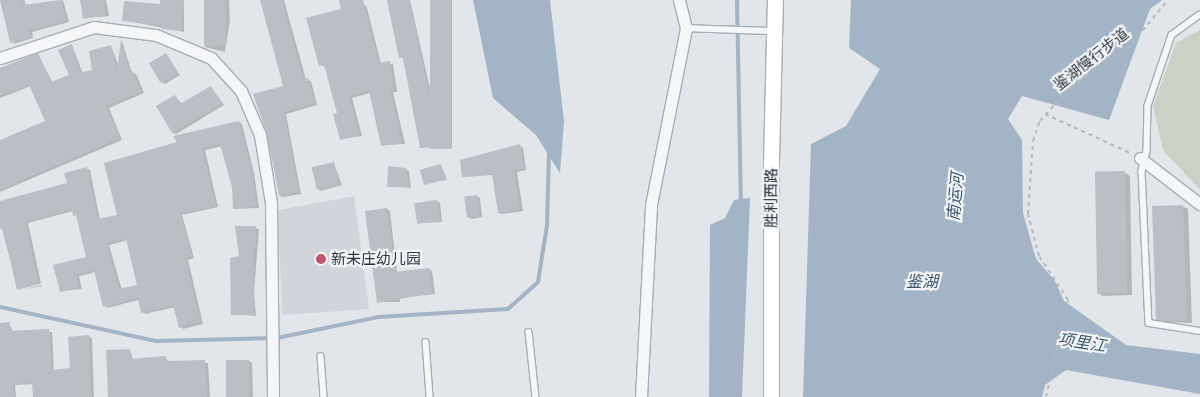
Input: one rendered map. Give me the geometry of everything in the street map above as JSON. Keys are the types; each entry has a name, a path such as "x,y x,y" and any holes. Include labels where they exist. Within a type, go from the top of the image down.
{"street":[{"path":"641,397 651,205 686,28 679,0"},
{"name":"胜利西路","path":"771,397 771,161 776,0"},
{"path":"0,58 94,27 156,35 211,58 241,91 260,135 271,204 273,397"},
{"path":"1142,159 1200,204"}],"lane":[{"path":"1200,15 1172,36 1148,106 1142,159 1150,323 1200,331"},
{"path":"686,28 743,29 776,32"},
{"path":"529,332 536,397"},
{"path":"426,342 430,397"},
{"path":"321,356 324,397"}],"path":[{"name":"鉴湖慢行步道","path":"1046,397 1068,300 1039,256 1028,214 1032,141 1046,114 1071,86 1127,49 1168,0"},
{"path":"1046,114 1142,159"}],"shaded area":[{"path":"1200,30 1200,190 1163,150 1153,106 1176,43"},
{"name":"新未庄幼儿园","path":"354,196 369,309 282,315 278,210"}],"water":[{"path":"473,0 550,0 564,121 560,173 536,135 493,98"},
{"name":"鉴湖","path":"851,0 1162,0 1150,9 1109,120 1022,96 1008,119 1022,140 1023,213 1036,259 1055,281 1064,301 1126,345 1200,354 1200,394 1066,370 1045,385 1042,397 803,397 811,144 846,126 880,69 849,48"},
{"path":"750,198 742,397 709,397 710,225 725,218 734,200"}],"building":[{"path":"0,0 22,0 24,5 61,0 66,21 29,30 31,37 10,43"},
{"path":"80,0 104,0 106,15 83,19"},
{"path":"160,0 184,0 181,31 162,29 160,25 122,21 124,1 160,4"},
{"path":"204,0 226,0 226,46 204,46"},
{"path":"260,0 282,0 303,79 308,78 315,104 284,112 299,192 279,196 267,134 253,94 283,86"},
{"path":"339,0 363,0 379,63 390,61 394,90 390,91 402,143 381,146 369,91 349,96 360,135 340,140 333,114 337,113 324,65 319,66 306,18 341,9"},
{"path":"387,0 409,0 429,93 432,92 440,125 441,147 420,148 403,58 399,58"},
{"path":"430,0 451,0 451,149 430,149"},
{"path":"121,39 130,72 133,71 141,92 106,106 120,138 0,190 0,140 45,121 29,85 0,96 0,68 38,53 51,82 69,75 58,50 72,44 80,73 92,70 89,51 111,45 117,71"},
{"path":"166,53 178,73 161,83 149,63"},
{"path":"211,86 221,104 172,133 156,106 175,95 180,104"},
{"path":"239,121 252,171 256,206 233,209 232,187 220,144 202,148 216,206 180,214 192,257 185,258 201,322 179,328 173,305 141,313 138,298 103,307 94,270 76,275 79,288 60,292 53,265 86,257 76,215 73,216 72,209 25,222 39,284 17,290 3,228 0,229 0,201 67,183 64,173 87,167 98,219 117,215 104,163 177,142 173,136","holes":["126,239 137,285 119,289 107,243"]},
{"path":"520,144 524,169 514,170 520,210 498,213 492,174 462,177 460,160"},
{"path":"334,162 339,184 317,190 312,167"},
{"path":"441,164 445,179 424,185 420,170"},
{"path":"388,166 406,168 409,187 387,187"},
{"path":"1125,171 1127,293 1097,294 1095,172"},
{"path":"477,195 480,216 467,218 464,197"},
{"path":"437,200 440,221 417,224 414,203"},
{"path":"1183,205 1187,321 1156,322 1152,206"},
{"path":"387,208 395,272 429,268 432,293 377,303 365,211"},
{"path":"235,226 256,226 256,247 253,247 254,315 231,315 230,258 239,256"},
{"path":"10,322 10,331 49,329 52,370 70,368 68,337 89,335 91,397 33,397 32,383 13,384 14,397 0,397 0,323"},
{"path":"130,349 130,359 166,356 167,361 205,360 207,397 108,397 106,350"},
{"path":"226,360 249,360 249,397 226,397"}],"waterway":[{"path":"737,0 741,203"},
{"path":"0,307 156,341 277,338 378,317 508,309 538,282 547,225 549,152"}],"place":[{"name":"新未庄幼儿园","path":"321,259"}],"water label":[{"name":"南运河","path":"955,197"},
{"name":"项里江","path":"1082,342"}]}
